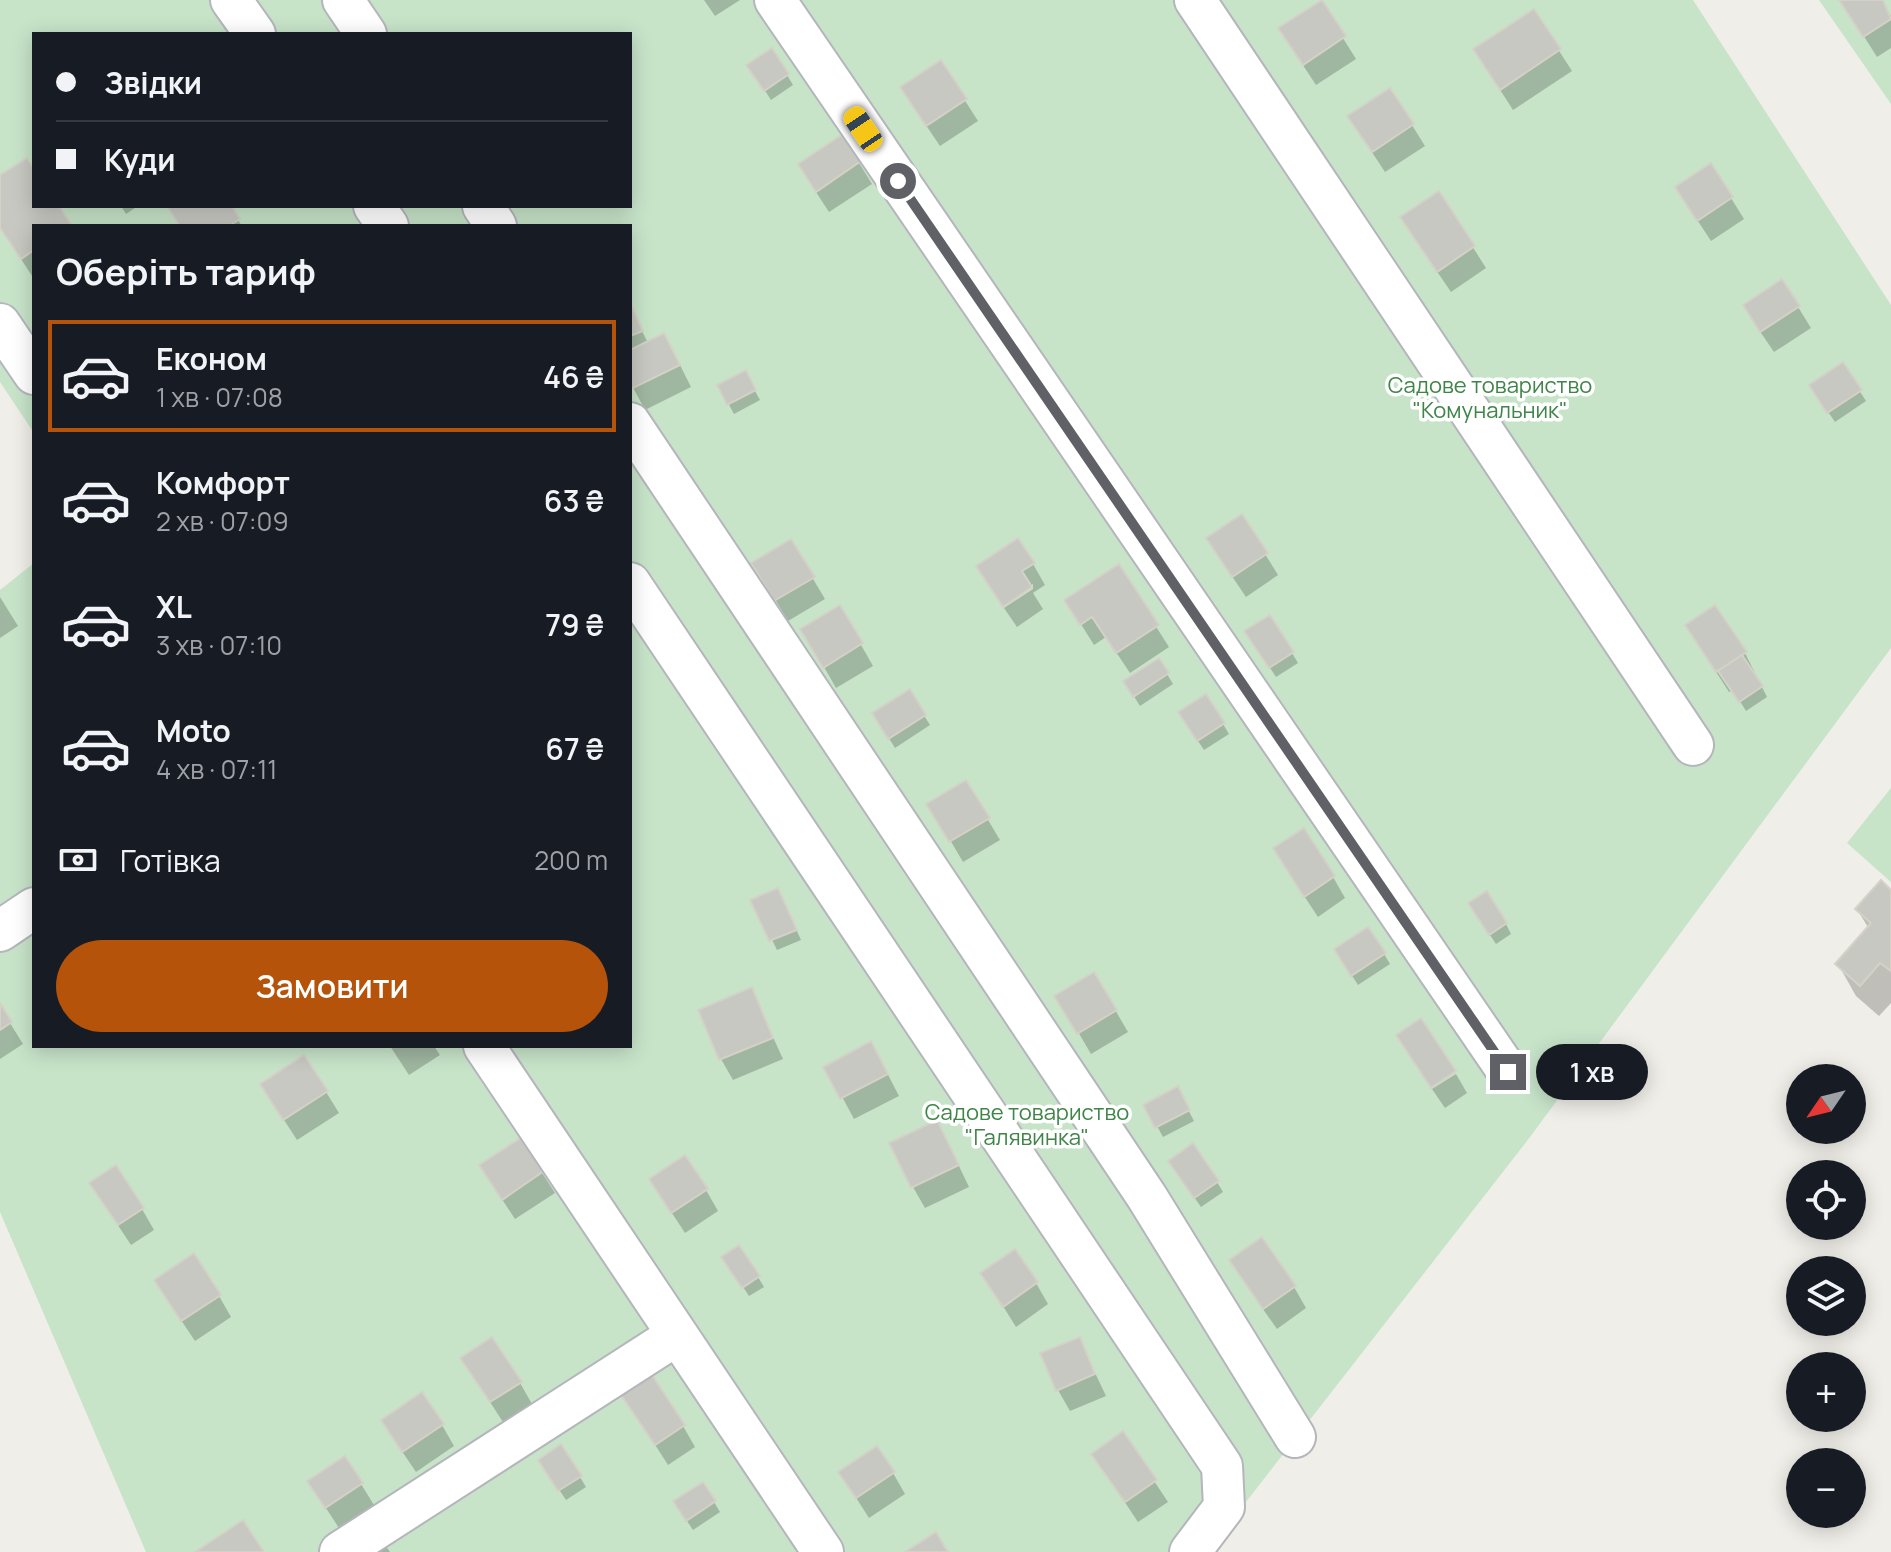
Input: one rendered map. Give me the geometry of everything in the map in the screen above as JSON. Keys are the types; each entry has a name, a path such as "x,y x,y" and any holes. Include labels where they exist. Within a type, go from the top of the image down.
{"street":[{"path":"231,0 254,32"},
{"path":"343,0 365,32"},
{"path":"775,0 1508,1072"},
{"path":"1195,0 1693,745"},
{"path":"4,338 32,372"},
{"path":"632,426 1147,1197 1295,1437"},
{"path":"632,586 1222,1466 1224,1507 1190,1552"},
{"path":"0,931 32,909"},
{"path":"485,1048 823,1552"},
{"path":"340,1552 677,1335"}],"green space":[{"path":"0,0 1693,0 1891,305 1891,648 1527,1141 1207,1552 146,1552 0,1212 0,590 32,565 32,1048 632,1048 632,224 32,224 32,430 0,382"},
{"path":"1819,0 1891,0 1891,104"},
{"path":"1891,788 1891,882 1847,843"}],"building":[{"path":"1322,0 1346,36 1303,65 1278,28"},
{"path":"1839,0 1883,0 1891,19 1863,37"},
{"path":"1534,9 1561,49 1500,90 1473,49"},
{"path":"772,48 789,74 764,91 746,65"},
{"path":"941,60 967,99 926,126 900,87"},
{"path":"1390,88 1414,124 1372,152 1347,116"},
{"path":"843,134 861,161 816,192 798,164"},
{"path":"27,158 32,166 32,208 60,208 71,224 32,224 32,251 21,259 0,228 0,175"},
{"path":"1711,163 1733,197 1697,221 1675,187"},
{"path":"1439,191 1475,246 1437,272 1400,217"},
{"path":"168,208 233,208 240,219 232,224 179,224"},
{"path":"1782,279 1800,306 1760,332 1743,305"},
{"path":"632,307 643,331 632,335"},
{"path":"664,333 680,365 632,389 632,349"},
{"path":"1843,362 1862,390 1827,413 1809,385"},
{"path":"746,370 756,390 727,405 717,385"},
{"path":"1242,514 1268,553 1232,577 1206,538"},
{"path":"1018,538 1035,563 1022,571 1032,587 1003,607 976,566"},
{"path":"791,539 815,577 774,601 751,563"},
{"path":"1119,564 1159,625 1116,653 1092,617 1080,625 1064,600"},
{"path":"840,605 863,643 823,668 800,629"},
{"path":"1715,605 1747,652 1716,672 1685,625"},
{"path":"1270,615 1294,652 1269,668 1244,631"},
{"path":"1742,655 1763,686 1739,702 1718,671"},
{"path":"1159,658 1169,673 1133,697 1123,681"},
{"path":"910,689 926,715 888,739 872,713"},
{"path":"1206,694 1225,723 1197,741 1178,712"},
{"path":"966,780 990,818 949,842 926,804"},
{"path":"1304,828 1335,876 1304,897 1273,848"},
{"path":"1881,880 1891,890 1891,971 1880,963 1860,986 1835,964 1871,923 1855,909"},
{"path":"778,888 797,930 769,941 750,900"},
{"path":"1487,891 1507,923 1489,935 1468,903"},
{"path":"1368,927 1386,953 1351,976 1334,949"},
{"path":"1094,972 1117,1010 1077,1034 1054,996"},
{"path":"752,987 773,1038 719,1060 698,1010"},
{"path":"0,1003 12,1022 0,1030"},
{"path":"1421,1018 1456,1071 1431,1088 1396,1035"},
{"path":"871,1041 888,1074 840,1099 823,1067"},
{"path":"304,1055 328,1091 283,1120 260,1084"},
{"path":"1178,1086 1190,1110 1155,1128 1143,1105"},
{"path":"937,1120 959,1165 911,1188 889,1143"},
{"path":"522,1137 544,1171 502,1200 479,1165"},
{"path":"1193,1143 1219,1181 1194,1198 1168,1161"},
{"path":"685,1155 708,1189 671,1213 649,1179"},
{"path":"116,1165 144,1208 118,1225 89,1183"},
{"path":"1262,1237 1296,1286 1263,1309 1229,1260"},
{"path":"739,1245 760,1276 742,1288 721,1257"},
{"path":"1015,1249 1038,1282 1003,1307 980,1273"},
{"path":"194,1253 221,1295 181,1321 154,1280"},
{"path":"492,1337 522,1382 490,1402 460,1358"},
{"path":"1080,1337 1095,1374 1056,1391 1040,1353"},
{"path":"650,1372 685,1425 655,1445 619,1392"},
{"path":"422,1392 444,1424 402,1452 381,1420"},
{"path":"1123,1431 1157,1480 1125,1502 1091,1454"},
{"path":"561,1444 582,1476 558,1491 538,1460"},
{"path":"877,1446 895,1472 856,1498 838,1472"},
{"path":"345,1456 363,1483 325,1508 307,1481"},
{"path":"703,1482 716,1501 686,1521 673,1501"},
{"path":"243,1520 264,1552 195,1552"},
{"path":"936,1532 948,1552 905,1552"}],"route":[{"path":"898,181 1508,1072"}],"park label":[{"name":"Садове товариство \"Комунальник\"","path":"1490,398"},
{"name":"Садове товариство \"Галявинка\"","path":"1027,1124"}]}
